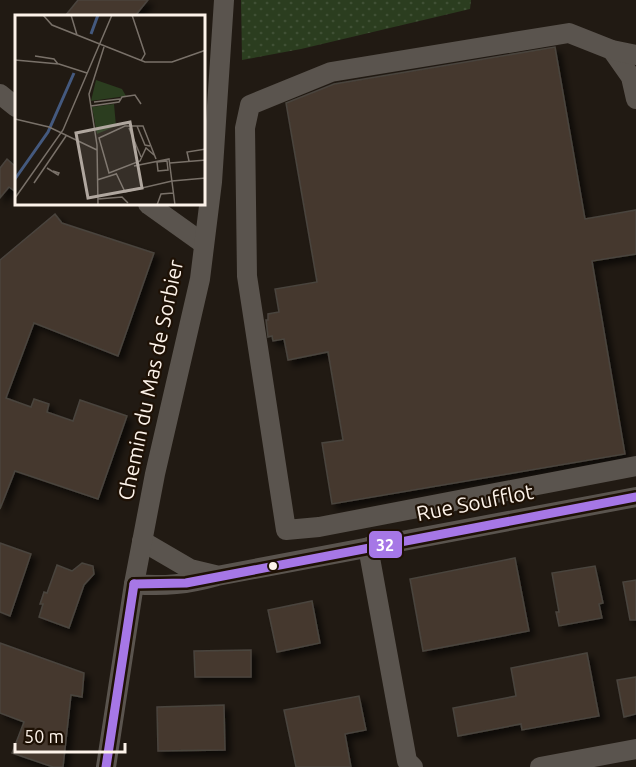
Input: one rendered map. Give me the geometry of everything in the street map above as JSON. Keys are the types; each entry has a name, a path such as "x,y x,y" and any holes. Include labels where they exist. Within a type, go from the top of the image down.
{"street":[{"name":"Chemin du Mas de Sorbier","path":"106,767 142,541 163,435 190,327 204,244 216,136 224,0"},
{"path":"636,55 612,50 569,33 331,72 249,105 245,128 247,276 286,530 319,527 636,466"},
{"path":"612,50 631,78 636,99"},
{"path":"0,94 15,106"},
{"path":"151,206 204,244"},
{"name":"Rue Soufflot","path":"134,584 162,587 189,584 217,576 636,497"},
{"name":"Rue Soufflot","path":"142,541 190,569 217,576"},
{"path":"368,547 407,761 413,767"},
{"path":"540,767 636,749"}],"green space":[{"path":"241,0 471,0 470,9 301,49 242,60"}],"building":[{"path":"78,0 148,0 136,15 66,15"},
{"path":"555,47 585,219 636,210 636,254 592,261 625,454 332,504 322,443 343,440 328,352 288,360 284,339 273,341 272,336 268,337 266,320 268,320 268,314 279,312 275,289 317,282 286,103 334,84"},
{"path":"7,159 15,166 15,191 9,187 0,198 0,168"},
{"path":"55,214 62,223 154,253 118,356 34,323 6,398 31,407 34,399 49,404 47,412 73,421 80,400 127,416 98,499 15,471 0,509 0,260"},
{"path":"0,543 31,554 10,616 0,612"},
{"path":"515,558 529,631 423,651 410,579"},
{"path":"82,563 93,566 94,574 84,585 69,628 39,617 44,592 47,593 57,565 72,571"},
{"path":"595,566 603,603 599,604 602,618 559,626 556,612 559,612 552,573"},
{"path":"636,580 636,620 630,620 623,582"},
{"path":"312,601 320,643 277,652 268,610"},
{"path":"0,643 84,673 82,697 71,695 63,767 53,767 12,753 24,722 0,713"},
{"path":"251,650 251,677 195,677 194,651"},
{"path":"587,653 599,716 522,730 521,724 458,736 453,708 516,696 511,668"},
{"path":"636,677 636,714 624,717 617,680"},
{"path":"359,696 366,730 345,734 351,767 296,767 284,710"},
{"path":"224,705 225,750 158,751 157,707"}],"transit line":[{"name":"32","path":"134,584 186,583 636,497"},
{"name":"32","path":"106,767 134,584"}]}
